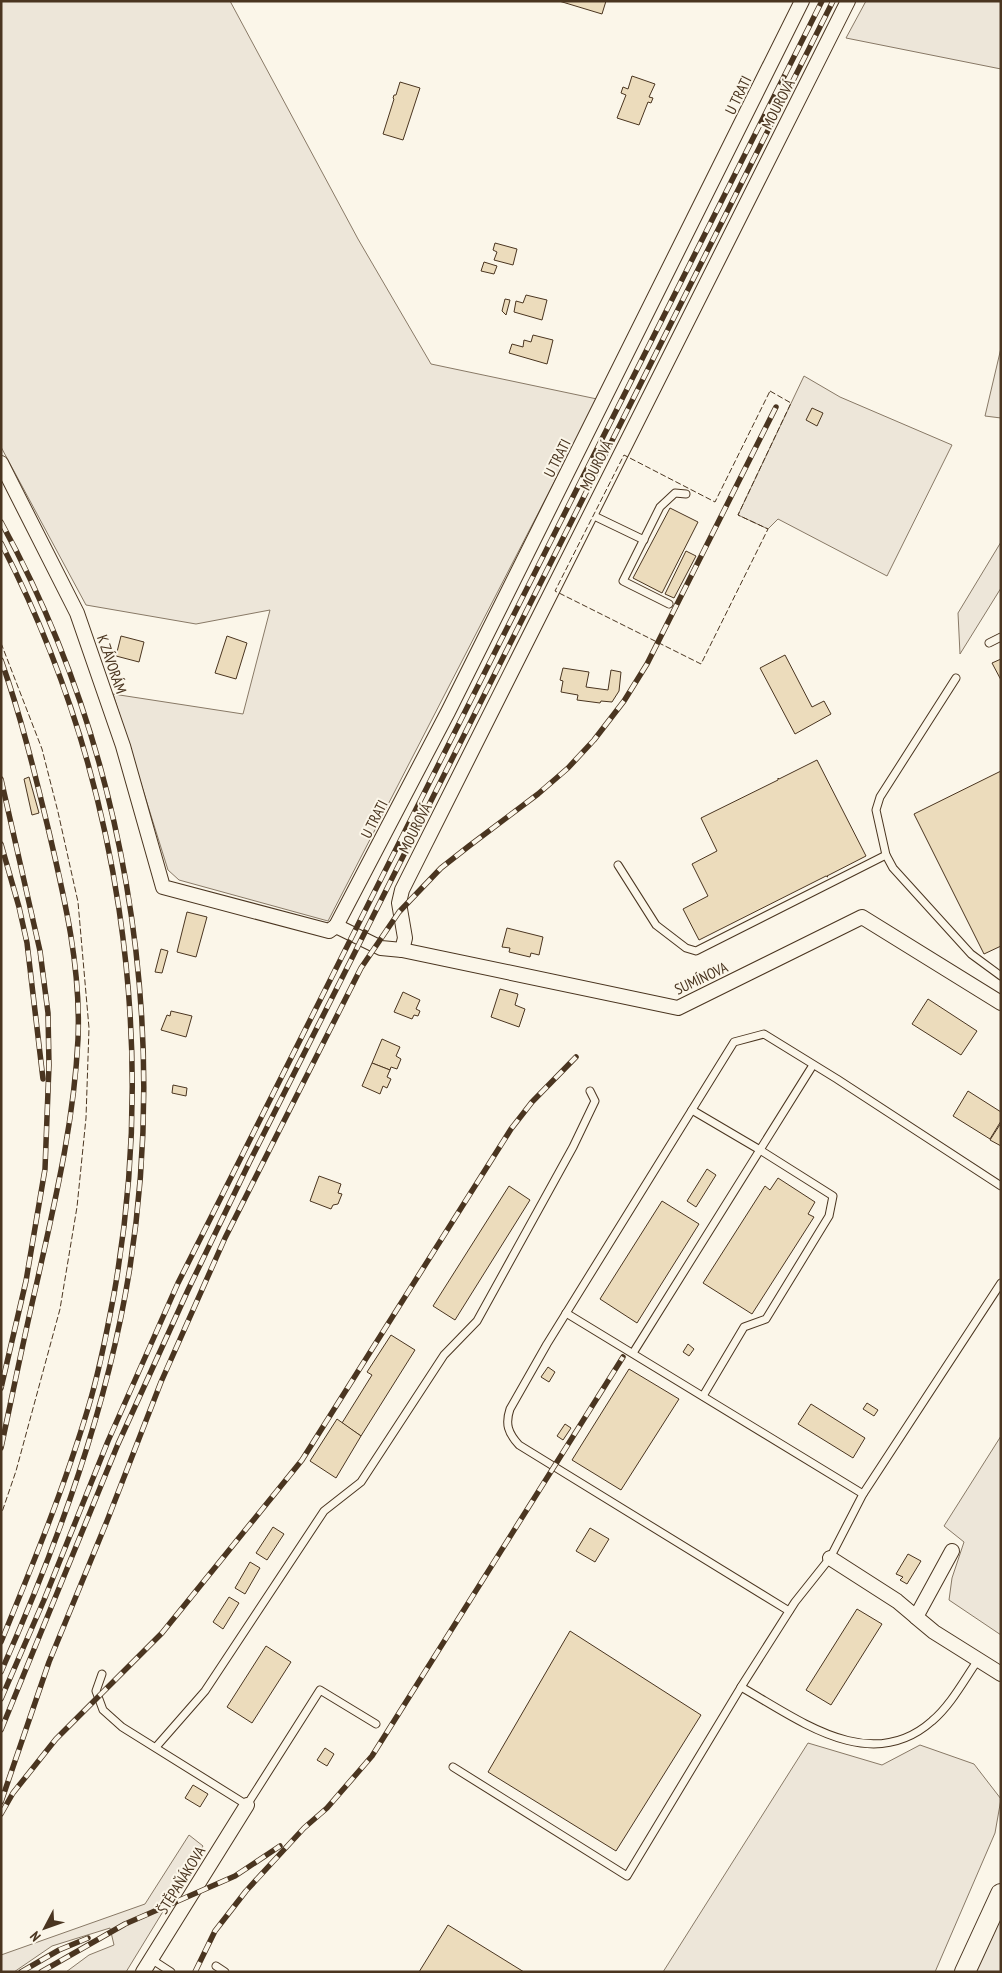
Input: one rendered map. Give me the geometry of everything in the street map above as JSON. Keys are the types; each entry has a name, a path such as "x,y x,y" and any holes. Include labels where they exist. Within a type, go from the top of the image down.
{"main road":[{"path":"965,1972 1001,1894"}],"street":[{"name":"U TRATI","path":"333,929 448,712 802,1"},
{"name":"MOUROVÁ","path":"402,950 405,938 399,903 402,890 848,1"},
{"name":"K ZÁVORÁM","path":"1,464 77,613 123,746 163,887 333,929"},
{"name":"SUMÍNOVA","path":"333,929 381,948 402,950 678,1008 862,917 1001,1003"},
{"path":"916,1617 952,1551"},
{"path":"830,1558 897,1601 934,1632 1001,1674"},
{"name":"ŠTĚPAŇÁKOVA","path":"143,1972 247,1806"}],"lane":[{"path":"669,604 623,581 660,507 675,493 686,494"},
{"path":"590,514 644,540"},
{"path":"989,643 1001,637"},
{"path":"956,678 880,797 876,810 886,855 893,868 971,954 1001,976"},
{"path":"618,865 656,925 686,948 696,950 886,855"},
{"path":"789,1611 526,1449 512,1437 507,1427 510,1409 566,1313 734,1042 764,1034 1001,1186"},
{"path":"633,1353 813,1065"},
{"path":"156,1747 205,1691 324,1511 361,1482 444,1355 477,1321 573,1147 595,1101 590,1091"},
{"path":"692,1110 833,1196 829,1216 766,1319 744,1327 703,1396"},
{"path":"453,1767 627,1876 740,1687 789,1611 830,1558 863,1494 1001,1283"},
{"path":"566,1313 863,1494"},
{"path":"740,1687 824,1734 850,1742 874,1745 897,1741 920,1731 943,1710 978,1660"},
{"path":"102,1674 96,1691 103,1710 122,1727 247,1806 320,1690 376,1724"},
{"path":"151,1959 171,1972"},
{"path":"216,1966 225,1972"}],"shaded area":[{"path":"1,1 230,1 358,239 431,364 597,399 328,921 179,880 168,870 113,694 243,714 270,610 196,624 86,605 1,447"},
{"path":"866,1 1001,1 1001,69 846,38"},
{"path":"1001,348 1001,418 985,416"},
{"path":"804,376 840,397 952,445 887,576 778,519 768,529 738,515"},
{"path":"1001,542 1001,588 960,654 958,613"},
{"path":"1001,1436 1001,1635 949,1600 952,1578 964,1542 944,1526"},
{"path":"808,1743 882,1765 920,1745 974,1764 1001,1799 995,1833 935,1972 663,1972"},
{"path":"189,1835 203,1846 126,1972 66,1972 89,1955 114,1945 110,1928 52,1946 14,1972 1,1972 1,1955 145,1904"},
{"path":"1001,1916 1001,1972 973,1972"}],"building":[{"path":"559,1 606,1 602,14"},
{"path":"632,76 655,84 649,97 653,98 651,103 648,102 639,125 617,118 626,95 621,93 623,87 628,89"},
{"path":"400,82 420,88 403,140 383,134 393,98 396,95"},
{"path":"495,243 517,249 513,265 494,260 497,252 493,250"},
{"path":"484,262 497,266 494,274 481,271"},
{"path":"526,295 547,300 542,320 514,312 516,301 523,303"},
{"path":"505,299 510,300 506,315 502,311"},
{"path":"533,335 553,340 547,364 509,353 512,344 523,347 524,340 531,342"},
{"path":"812,408 823,413 817,426 806,420"},
{"path":"670,508 698,522 662,593 633,578"},
{"path":"686,551 696,556 674,598 665,594"},
{"path":"121,636 144,642 139,662 116,656"},
{"path":"227,636 247,643 236,679 215,673"},
{"path":"785,655 812,707 824,701 831,714 795,734 760,668"},
{"path":"1001,659 1001,680 992,663"},
{"path":"563,668 589,672 586,687 608,690 611,670 621,672 619,691 612,702 601,701 600,703 577,700 578,695 561,692 563,681 560,680"},
{"path":"817,760 866,856 828,877 826,876 699,940 683,909 708,896 692,864 717,851 701,818"},
{"path":"1001,771 1001,946 984,954 914,814"},
{"path":"29,777 39,813 32,815 24,779"},
{"path":"187,912 207,917 196,957 177,952"},
{"path":"507,928 543,937 539,955 531,953 530,957 509,952 510,948 502,947"},
{"path":"161,949 168,951 162,973 155,972"},
{"path":"500,989 518,994 515,1005 525,1009 519,1027 491,1017"},
{"path":"403,992 420,1000 416,1009 420,1011 418,1016 414,1015 412,1019 394,1012"},
{"path":"928,999 977,1031 961,1055 912,1024"},
{"path":"171,1011 192,1016 186,1037 161,1030 167,1015 170,1016"},
{"path":"382,1039 400,1047 396,1056 401,1059 397,1069 391,1067 390,1070 372,1063"},
{"path":"372,1063 390,1070 387,1077 391,1079 387,1088 383,1086 380,1094 362,1086"},
{"path":"173,1085 187,1088 186,1096 172,1093"},
{"path":"968,1091 1001,1112 1001,1121 990,1139 953,1116"},
{"path":"1001,1123 1001,1146 990,1140"},
{"path":"707,1169 716,1175 696,1207 687,1201"},
{"path":"319,1176 341,1184 338,1193 342,1194 338,1204 333,1205 331,1209 310,1201"},
{"path":"778,1178 815,1202 808,1214 814,1217 752,1314 703,1283 765,1186 770,1190"},
{"path":"509,1186 530,1200 455,1320 433,1306"},
{"path":"662,1201 699,1224 637,1323 600,1299"},
{"path":"391,1335 415,1350 361,1436 342,1423 372,1375 367,1372"},
{"path":"688,1344 694,1349 689,1356 683,1352"},
{"path":"548,1367 555,1372 549,1382 541,1377"},
{"path":"629,1369 679,1399 621,1490 572,1460"},
{"path":"867,1403 878,1410 874,1416 863,1409"},
{"path":"811,1404 865,1438 853,1458 798,1424"},
{"path":"337,1419 361,1436 336,1478 310,1461"},
{"path":"565,1424 571,1428 563,1440 557,1436"},
{"path":"273,1527 284,1534 267,1560 256,1553"},
{"path":"590,1528 609,1539 595,1562 576,1551"},
{"path":"908,1554 921,1561 907,1584 900,1580 903,1577 896,1574"},
{"path":"250,1562 260,1568 245,1594 235,1588"},
{"path":"229,1597 239,1603 223,1629 213,1622"},
{"path":"857,1609 882,1624 831,1705 806,1690"},
{"path":"570,1631 701,1715 616,1851 488,1772"},
{"path":"266,1646 291,1662 252,1723 227,1707"},
{"path":"325,1748 334,1754 327,1766 317,1760"},
{"path":"193,1785 208,1794 200,1807 185,1798"},
{"path":"448,1925 524,1972 419,1972"}],"railway":[{"path":"1,1699 44,1600 108,1441 178,1283 822,1"},
{"path":"1,1730 118,1444 188,1290 250,1161 833,1"},
{"path":"1,1802 49,1662 161,1382 225,1238 361,968 399,912 441,868 538,794 568,768 594,740 624,701 647,664 776,407"},
{"path":"1,522 43,608 79,697 106,789 126,884 139,979 144,1075 141,1172 130,1267 109,1371 79,1474 42,1574 1,1672"},
{"path":"1,543 42,631 75,722 101,814 119,909 129,1005 132,1101 127,1198 114,1294 97,1378 59,1495 1,1642"},
{"path":"1,660 27,745 61,883 71,934 78,1013 76,1070 63,1161 1,1448"},
{"path":"1,779 40,951 48,1013 49,1065 45,1169 26,1281 1,1388"},
{"path":"1,844 27,943 43,1079"},
{"path":"1,1814 13,1793 56,1739 162,1633 302,1460 511,1129 532,1102 576,1057"},
{"path":"195,1972 215,1931 246,1891 304,1828 327,1808 372,1756 623,1357"},
{"path":"41,1972 125,1924 235,1876 280,1846"},
{"path":"21,1972 59,1950 88,1938"}],"fence":[{"path":"770,391 791,403 738,515 768,529 701,664 555,591 624,455 715,502 770,391"},
{"path":"1,643 42,749 58,812 78,902 89,1028 86,1118 77,1207 60,1309 16,1471 1,1515"}]}
